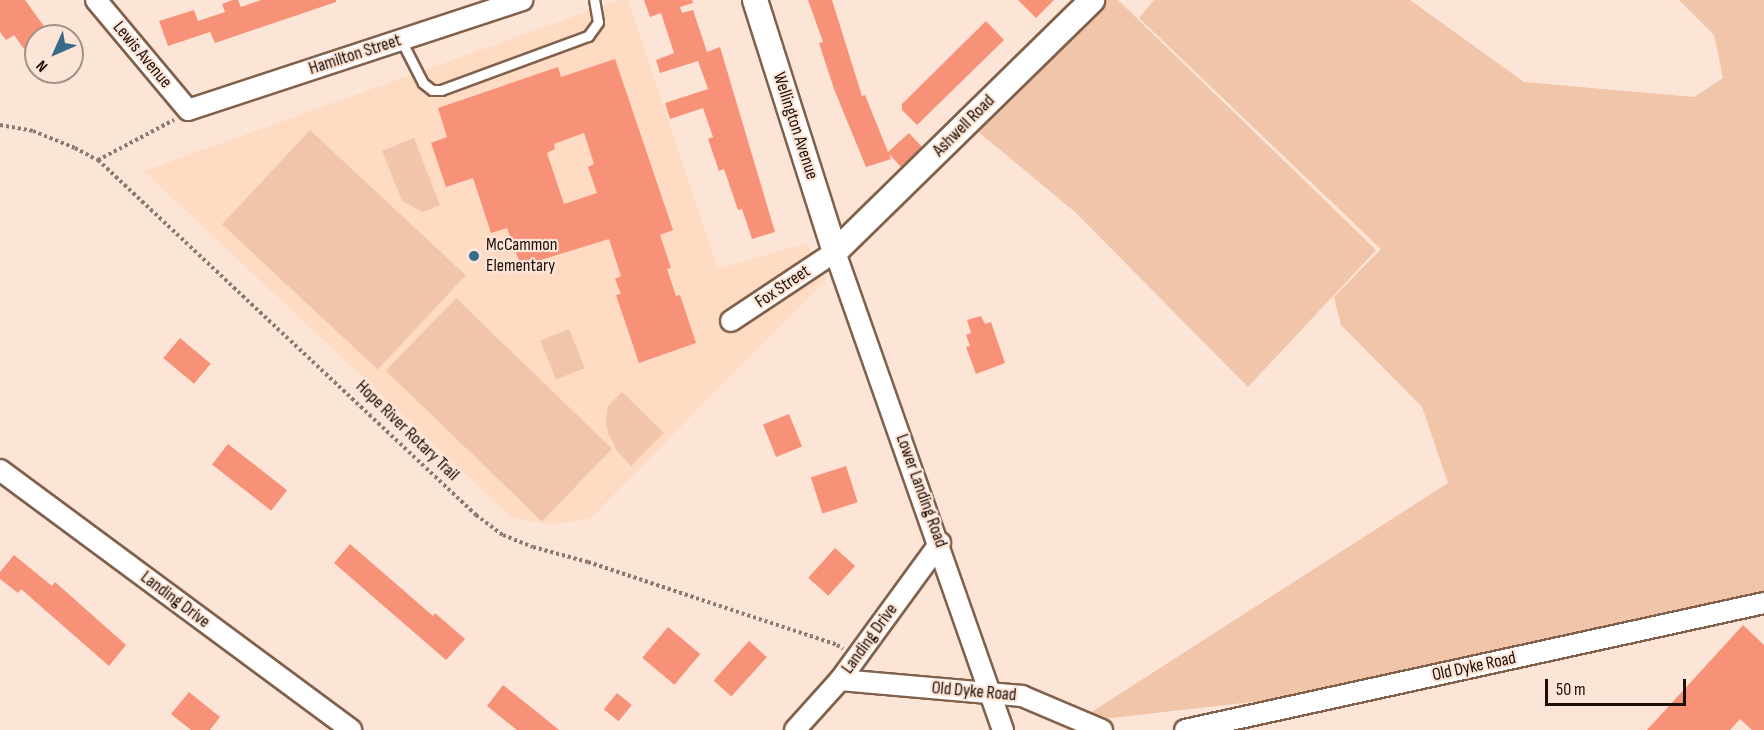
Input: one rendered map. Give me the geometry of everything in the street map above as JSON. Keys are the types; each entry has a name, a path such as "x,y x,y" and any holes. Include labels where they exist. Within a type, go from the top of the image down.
{"street":[{"name":"Lewis Avenue","path":"96,0 188,110"},
{"name":"Wellington Avenue","path":"755,0 835,252"},
{"name":"Ashwell Road","path":"835,252 1092,0"},
{"name":"Hamilton Street","path":"188,110 518,1"},
{"name":"Fox Street","path":"731,321 835,252"},
{"name":"Lower Landing Road","path":"835,252 940,543 1003,730"},
{"name":"Landing Drive","path":"0,470 351,730"},
{"name":"Landing Drive","path":"795,730 840,680 940,543"},
{"name":"Old Dyke Road","path":"1185,730 1764,603"},
{"name":"Old Dyke Road","path":"840,680 1022,696 1102,730"}],"lane":[{"path":"400,40 423,83 432,90 441,90 588,36 597,22 594,0"}],"path":[{"path":"98,160 167,125 188,110"},
{"name":"Hope River Rotary Trail","path":"0,125 33,131 98,160 476,515 503,535 533,547 588,562 837,645 856,658"}],"shaded area":[{"name":"McCammon Elementary","path":"619,0 628,0 718,269 807,243 826,279 591,518 551,525 511,517 144,171"},
{"path":"1089,0 1118,0 1376,250 1248,387 1075,212 969,124"},
{"path":"1154,0 1410,0 1524,82 1694,97 1723,78 1714,35 1679,0 1764,0 1764,612 1367,689 1076,722 1448,483 1422,407 1341,325 1334,297 1381,249 1139,18"},
{"path":"310,130 466,275 378,370 222,224"},
{"path":"414,138 440,205 423,212 402,201 382,151"},
{"path":"456,298 612,449 542,521 386,371"},
{"path":"569,329 585,368 556,380 540,341"},
{"path":"622,392 664,433 631,466 617,451 608,433 606,421 608,406"}],"building":[{"path":"0,0 25,0 42,24 24,24 24,49 14,35 6,40 0,32"},
{"path":"238,0 241,7 261,0 336,0 336,2 215,43 210,32 168,46 159,21 194,10 198,21 225,12 222,4"},
{"path":"644,0 692,0 693,3 680,7 682,13 693,10 707,52 720,47 775,232 752,239 742,209 738,210 724,169 719,171 708,139 713,137 703,108 670,119 665,103 708,89 698,61 660,73 656,60 674,53 661,13 650,17"},
{"path":"808,0 832,0 862,96 865,95 888,152 909,133 922,147 901,167 889,154 891,159 866,167 834,89 819,43 823,42"},
{"path":"1018,0 1054,0 1036,18"},
{"path":"986,21 1004,40 917,125 902,110 902,104"},
{"path":"615,59 673,230 660,235 671,268 667,269 676,296 680,295 696,343 639,363 616,295 621,294 615,279 621,276 609,239 521,266 507,228 491,233 473,178 446,187 431,143 447,137 438,108 558,67 561,77","holes":["584,133 594,164 588,167 597,193 564,204 547,153 555,149 554,144"]},
{"path":"981,316 985,324 991,322 1005,363 976,374 966,347 970,346 966,335 971,333 967,320"},
{"path":"180,338 211,364 194,384 163,358"},
{"path":"789,414 802,446 776,457 763,424"},
{"path":"228,444 287,490 271,511 212,464"},
{"path":"846,466 858,502 823,514 811,477"},
{"path":"350,544 433,616 435,613 465,639 446,660 334,563"},
{"path":"835,548 855,566 828,596 808,578"},
{"path":"14,555 52,586 55,582 126,645 109,666 21,589 18,593 0,579 0,572"},
{"path":"1743,625 1764,645 1764,730 1752,730 1740,719 1730,730 1647,730"},
{"path":"668,627 700,654 674,685 642,658"},
{"path":"749,641 767,657 731,696 714,680"},
{"path":"503,685 559,730 517,730 487,706"},
{"path":"189,692 220,717 210,730 191,730 171,714"},
{"path":"617,693 632,705 619,721 604,709"}],"place":[{"name":"McCammon Elementary","path":"474,256"}]}
